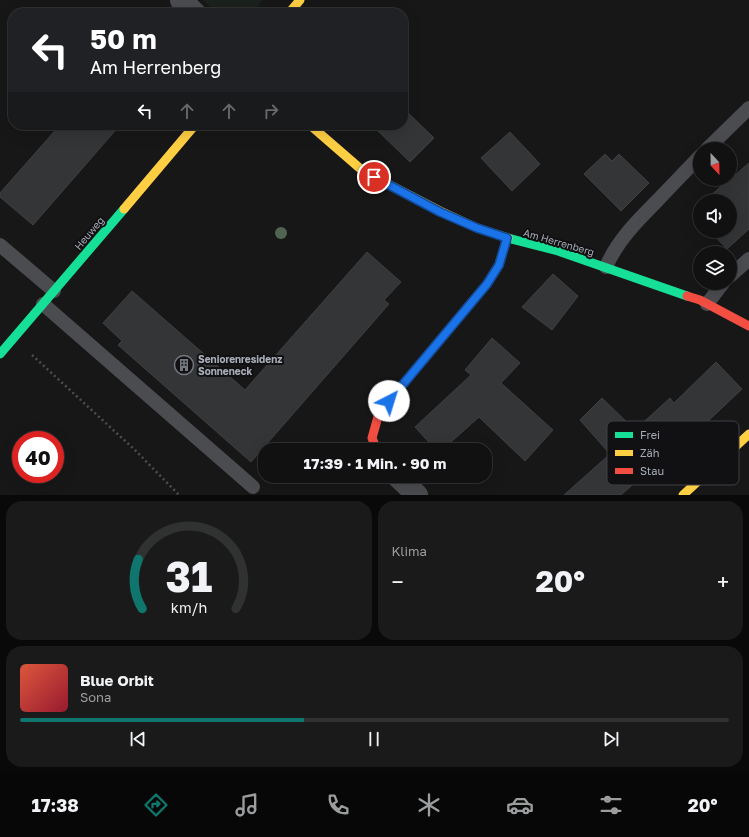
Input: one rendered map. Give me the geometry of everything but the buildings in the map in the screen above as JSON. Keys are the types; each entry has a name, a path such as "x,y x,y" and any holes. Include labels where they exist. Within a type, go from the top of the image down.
{"street":[{"path":"181,0 190,8"},
{"path":"293,8 300,0"},
{"name":"Heuweg","path":"0,354 190,130"},
{"name":"Am Herrenberg","path":"315,130 330,144 363,170 440,212 477,228 507,238 558,251 700,300 749,326"},
{"path":"374,443 372,438 379,413 487,284 499,265 507,238"},
{"path":"739,443 749,434"},
{"path":"404,483 416,495"},
{"path":"683,495 694,485"}],"lane":[{"path":"714,142 749,108"},
{"path":"606,267 620,242 634,225 693,163"},
{"path":"0,245 54,292"},
{"path":"737,270 749,259"},
{"path":"707,304 718,290"},
{"path":"43,304 253,487"}],"path":[{"path":"13,339 136,451 179,495"}],"shaded area":[{"path":"203,0 263,0 256,8 211,8"}],"traffic: fast":[{"path":"0,354 124,209"},
{"path":"508,238 558,251 687,296"}],"traffic: slow":[{"path":"293,8 300,0"},
{"path":"124,209 191,130"},
{"path":"316,130 363,171 440,211 477,228 508,238"},
{"path":"739,443 749,434"},
{"path":"683,495 694,485"}],"traffic: jam":[{"path":"374,443 372,438 379,413 487,284 499,265 507,238"},
{"path":"687,296 700,300 749,326"}],"place":[{"name":"Seniorenresidenz Sonneneck","path":"184,365"}],"route":[{"path":"374,177 440,212 477,228 507,238 499,265 487,284 389,401"}]}
